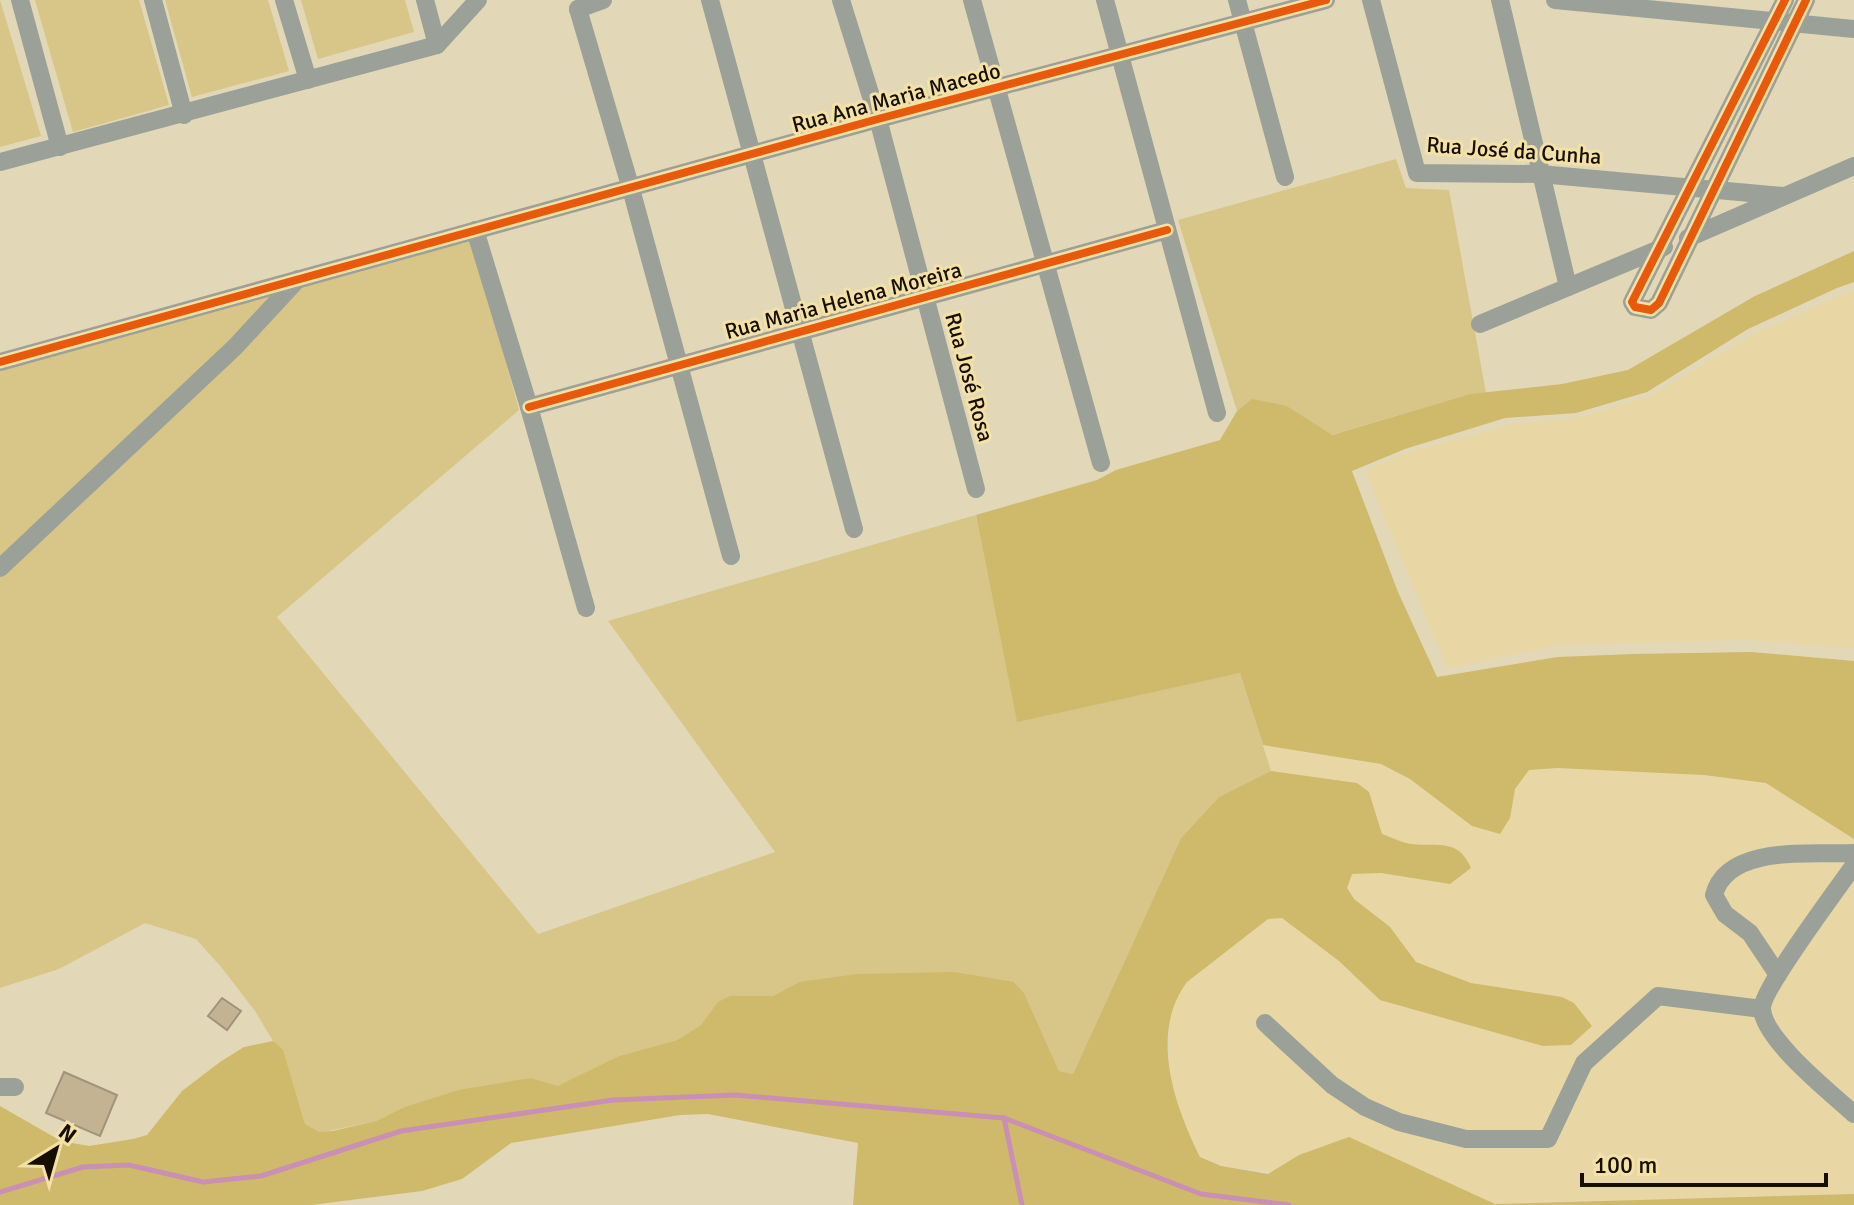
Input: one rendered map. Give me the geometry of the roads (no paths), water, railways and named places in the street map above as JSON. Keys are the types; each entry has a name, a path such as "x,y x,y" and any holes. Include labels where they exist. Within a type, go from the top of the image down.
{"street":[{"path":"20,0 60,147"},
{"path":"153,0 184,115"},
{"path":"284,0 308,80"},
{"path":"425,0 437,45"},
{"path":"0,162 437,45 478,0"},
{"path":"603,0 583,4 731,556"},
{"path":"710,0 854,529"},
{"name":"Rua José Rosa","path":"841,0 878,119 976,489"},
{"path":"972,0 1101,463"},
{"path":"1105,0 1217,413"},
{"path":"1237,0 1285,177"},
{"name":"Rua Ana Maria Macedo","path":"0,362 878,119 1326,0"},
{"name":"Rua José da Cunha","path":"1371,0 1417,173 1540,174 1783,196"},
{"path":"1500,0 1568,287"},
{"path":"1555,0 1854,29"},
{"path":"1785,0 1632,302 1635,307 1651,310 1659,303 1806,0"},
{"path":"1480,324 1854,166"},
{"path":"475,230 586,608"},
{"name":"Rua Maria Helena Moreira","path":"529,407 1167,230"},
{"path":"0,568 235,347 300,277"},
{"path":"1778,975 1750,933 1725,914 1714,895 1716,886 1735,866 1750,859 1854,853"},
{"path":"1854,865 1778,975 1762,1009 1773,1033 1794,1059 1854,1114"},
{"path":"1265,1023 1332,1085 1365,1107 1399,1122 1466,1139 1548,1139 1584,1063 1658,996 1762,1009"}],"waterway":[{"path":"0,1192 83,1167 129,1165 203,1182 261,1176 401,1131 613,1100 735,1095 1004,1118 1201,1194 1289,1205"},
{"path":"1004,1118 1022,1205"}]}
